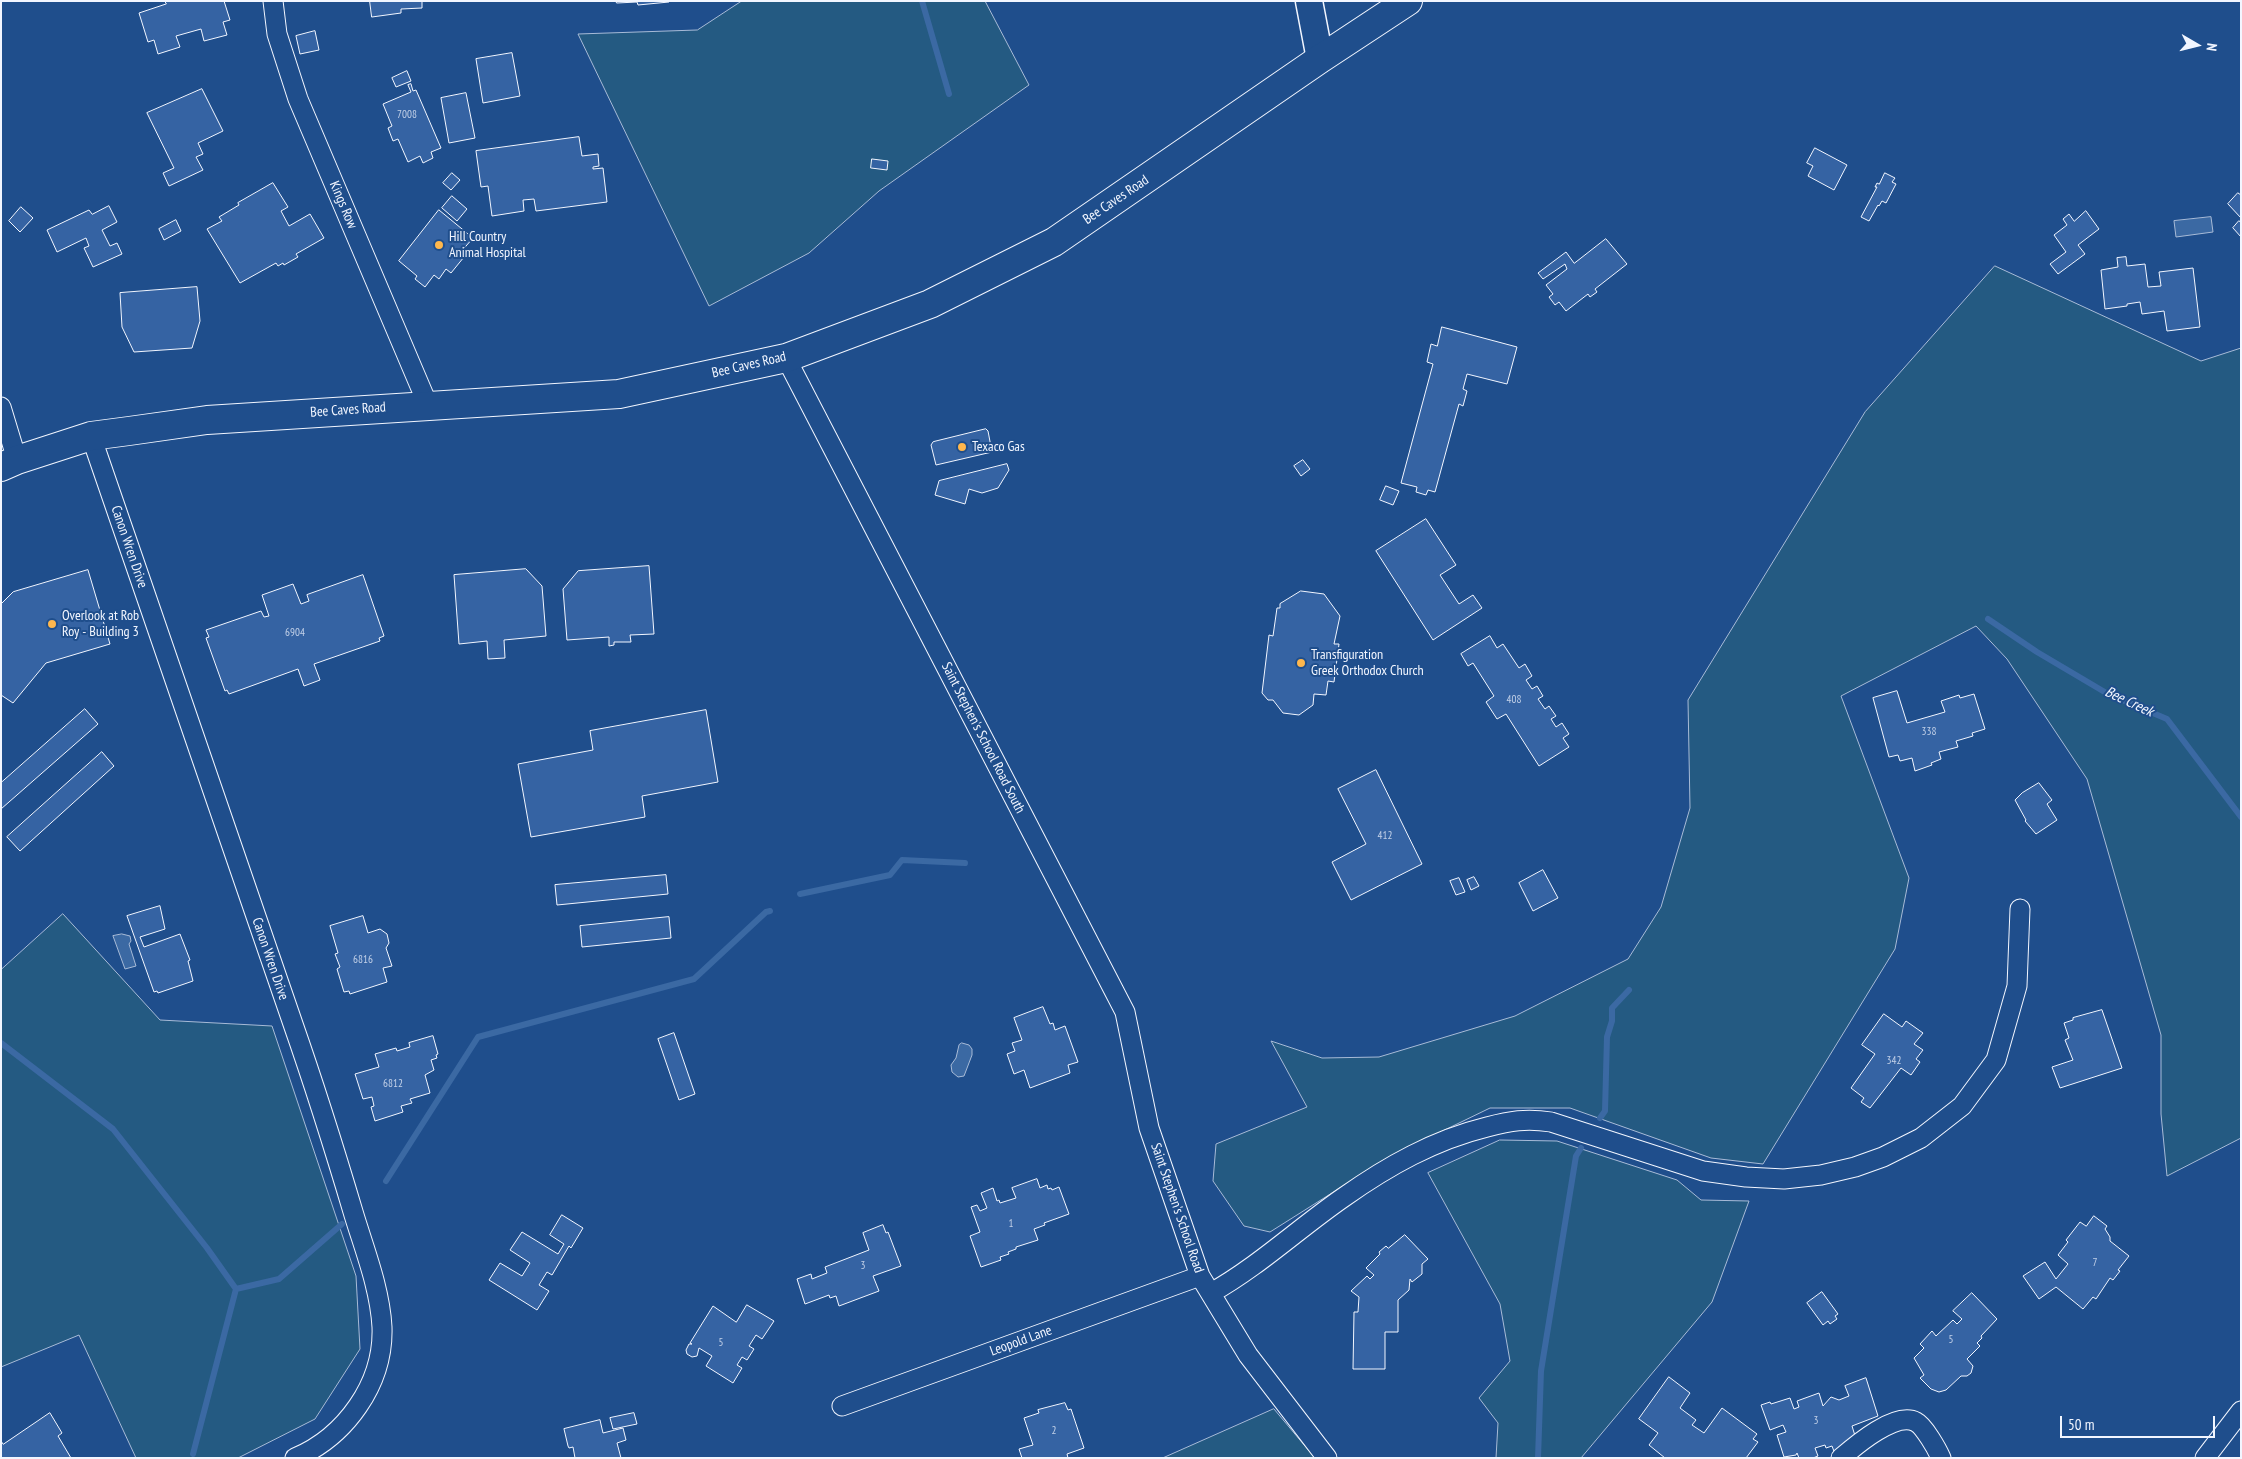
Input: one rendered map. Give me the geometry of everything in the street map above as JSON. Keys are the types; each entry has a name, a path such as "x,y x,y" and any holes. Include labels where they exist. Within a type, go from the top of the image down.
{"main road":[{"name":"Bee Caves Road","path":"9,463 91,436 207,420 619,394 786,358 930,304 1054,242 1320,59 1408,1"}],"street":[{"name":"Kings Row","path":"272,1 277,34 298,99 428,405"},
{"path":"1309,1 1320,59"},
{"name":"Saint Stephen's School Road South","path":"786,358 1125,1012 1149,1128"},
{"path":"1,406 9,463"},
{"name":"Canon Wren Drive","path":"91,436 320,1104 378,1295 382,1330 379,1356 369,1386 356,1410 337,1433 313,1450 295,1458"},
{"path":"1210,1292 1235,1279 1344,1197 1404,1159 1442,1141 1510,1122 1531,1118 1551,1122 1703,1171 1746,1178 1784,1179 1821,1175 1855,1167 1883,1157 1922,1138 1962,1106 1996,1060 2017,986 2020,909"},
{"name":"Saint Stephen's School Road","path":"1149,1128 1200,1276 1248,1355 1327,1458"},
{"name":"Leopold Lane","path":"842,1406 1200,1276"},
{"path":"2205,1458 2241,1411"},
{"path":"1841,1458 1862,1440 1894,1422 1908,1420 1918,1423 1941,1458"}],"shaded area":[{"path":"742,1 985,1 1029,85 879,191 809,253 709,306 578,34 697,30"},
{"path":"2211,217 2213,232 2176,237 2174,221"},
{"path":"1995,266 2201,361 2241,348 2241,1138 2167,1176 2161,1114 2161,1035 2087,779 2007,659 1976,626 1841,696 1909,878 1895,949 1763,1164 1711,1158 1570,1108 1490,1108 1389,1157 1270,1232 1244,1226 1213,1181 1216,1144 1307,1107 1271,1041 1322,1058 1379,1057 1515,1016 1628,959 1661,907 1690,808 1688,700 1865,412"},
{"path":"63,914 160,1020 272,1026 356,1276 360,1349 315,1419 238,1458 136,1458 79,1335 1,1367 1,970"},
{"path":"122,934 130,936 131,941 129,944 136,966 125,969 113,936"},
{"path":"962,1043 969,1045 972,1049 972,1055 964,1076 958,1077 952,1072 951,1065 956,1058 959,1045"},
{"path":"1500,1140 1557,1141 1677,1180 1701,1200 1749,1201 1712,1302 1581,1458 1496,1458 1498,1423 1479,1398 1510,1361 1500,1304 1428,1173"},
{"path":"1274,1409 1315,1458 1163,1458"}],"building":[{"path":"165,1 224,1 230,20 223,22 227,35 204,41 201,29 176,36 180,47 158,54 154,40 148,42 139,13 166,4"},
{"path":"370,1 422,1 422,8 401,9 401,13 372,17"},
{"path":"616,1 669,2 638,5 637,2 617,3"},
{"path":"315,31 319,50 300,54 296,36"},
{"path":"512,53 520,96 483,103 476,59"},
{"path":"407,71 411,81 396,87 392,78"},
{"path":"411,84 413,91 416,90 441,148 431,152 433,158 423,163 420,156 408,162 398,139 393,141 388,128 392,126 383,104 411,92 408,85"},
{"path":"202,89 223,131 198,143 203,154 196,157 203,170 169,186 163,173 174,168 147,113"},
{"path":"466,93 475,138 449,143 441,98"},
{"path":"579,137 582,156 598,154 599,166 593,167 593,169 603,168 607,202 536,211 534,199 523,200 524,211 492,216 488,186 481,187 476,151"},
{"path":"1815,148 1847,165 1834,190 1808,176 1813,166 1807,163"},
{"path":"872,159 888,161 887,170 871,168"},
{"path":"452,173 460,180 451,190 443,183"},
{"path":"1885,173 1895,178 1892,182 1896,184 1886,203 1882,201 1878,205 1869,221 1861,217 1877,187 1875,187 1877,183 1879,184"},
{"path":"273,183 288,207 281,211 289,226 310,214 324,238 296,254 298,257 284,265 283,263 278,266 276,263 240,283 207,229 222,221 219,217 239,205 238,203"},
{"path":"2238,193 2241,195 2241,218 2228,204"},
{"path":"452,196 467,209 457,221 442,208"},
{"path":"109,206 117,222 102,230 110,246 117,243 122,254 93,267 84,248 89,246 86,238 57,252 47,230 89,210 92,214"},
{"path":"21,207 33,218 20,232 9,221"},
{"name":"Hill Country Animal Hospital","path":"439,210 473,238 460,253 464,257 451,273 446,269 439,279 434,275 425,287 415,279 417,276 399,261"},
{"path":"2086,211 2099,229 2078,245 2085,254 2058,274 2050,264 2066,252 2054,235 2067,225 2063,219 2069,214 2074,221"},
{"path":"176,220 181,231 164,240 159,229"},
{"path":"2239,221 2241,222 2241,237 2233,228"},
{"path":"1606,239 1627,264 1595,289 1597,292 1590,297 1588,294 1566,311 1559,302 1555,305 1549,297 1553,294 1546,285 1567,269 1565,264 1543,279 1538,273 1566,252 1574,263"},
{"path":"2126,257 2127,266 2145,264 2148,287 2161,286 2159,272 2193,268 2200,327 2167,331 2164,311 2142,314 2140,302 2105,309 2101,270 2118,267 2117,258"},
{"path":"197,287 200,321 192,348 134,352 122,327 120,293"},
{"path":"1442,327 1517,347 1507,384 1467,374 1463,389 1467,391 1463,406 1459,404 1435,492 1428,490 1426,495 1416,492 1417,487 1401,483 1433,364 1427,362 1431,344 1437,346"},
{"name":"Texaco Gas","path":"986,429 992,452 936,465 931,445 933,442"},
{"path":"1303,460 1310,469 1301,476 1294,466"},
{"path":"1007,464 1009,470 998,488 982,493 969,489 965,504 935,495 939,481"},
{"path":"1386,486 1399,491 1393,505 1380,500"},
{"path":"1426,519 1456,565 1440,575 1459,604 1473,595 1482,608 1433,640 1376,551"},
{"path":"649,566 654,634 630,635 631,642 614,642 614,645 609,646 609,637 567,640 563,589 578,571"},
{"path":"526,569 542,586 546,636 504,640 505,658 488,659 487,641 459,644 454,575"},
{"name":"Overlook at Rob Roy - Building 3","path":"88,570 110,644 46,663 13,703 1,695 1,604 13,592"},
{"path":"363,575 384,636 379,638 380,641 314,664 320,680 304,686 298,669 229,694 227,690 225,691 206,638 209,637 206,630 261,611 264,617 269,616 262,595 293,584 301,604 309,601 307,595"},
{"name":"Transfiguration Greek Orthodox Church","path":"1301,591 1324,594 1340,616 1334,644 1339,644 1334,682 1328,681 1326,695 1314,694 1313,705 1299,715 1283,713 1273,700 1268,700 1262,693 1269,635 1273,636 1277,608 1280,608 1280,604"},
{"path":"1490,636 1497,648 1503,644 1519,668 1525,664 1532,676 1526,680 1532,689 1537,686 1543,696 1538,699 1545,709 1549,706 1556,716 1551,719 1556,727 1562,723 1569,734 1563,738 1569,747 1539,766 1506,714 1497,719 1486,702 1494,696 1473,663 1468,666 1461,654"},
{"path":"1897,691 1907,723 1945,712 1941,701 1959,695 1960,698 1974,694 1985,729 1972,733 1973,736 1956,741 1958,747 1939,752 1941,759 1931,763 1932,765 1915,771 1912,758 1900,761 1898,755 1889,757 1873,698"},
{"path":"85,709 98,724 1,809 1,783"},
{"path":"706,710 718,782 642,796 645,817 531,837 518,764 593,750 590,731"},
{"path":"102,752 114,766 20,851 7,837"},
{"path":"1376,770 1422,864 1351,900 1332,862 1366,844 1338,789"},
{"path":"2039,783 2052,800 2047,804 2057,820 2036,834 2025,821 2015,800 2022,793"},
{"path":"1543,870 1558,898 1533,911 1519,883"},
{"path":"666,875 668,894 557,905 555,885"},
{"path":"1474,877 1479,886 1471,890 1467,880"},
{"path":"1459,878 1465,892 1456,895 1450,881"},
{"path":"160,906 165,929 140,937 144,947 180,934 190,960 188,961 193,981 158,993 157,991 154,992 127,916"},
{"path":"363,916 368,933 380,929 387,934 389,943 386,948 392,966 383,968 387,982 350,994 349,991 344,992 337,969 340,967 335,954 338,953 330,926"},
{"path":"669,917 671,938 582,947 580,926"},
{"path":"1043,1007 1050,1024 1053,1023 1055,1030 1065,1026 1078,1062 1068,1065 1070,1073 1030,1088 1024,1070 1014,1074 1007,1054 1015,1051 1012,1043 1022,1040 1014,1018"},
{"path":"2102,1010 2122,1068 2060,1088 2052,1067 2073,1060 2065,1040 2069,1038 2064,1023 2073,1020 2073,1018"},
{"path":"1884,1014 1902,1027 1906,1021 1923,1033 1914,1044 1923,1050 1916,1059 1920,1062 1911,1075 1901,1068 1870,1108 1861,1102 1864,1098 1851,1088 1875,1054 1862,1045"},
{"path":"674,1033 695,1094 679,1100 658,1039"},
{"path":"433,1036 438,1054 436,1055 437,1058 431,1060 434,1070 425,1075 430,1093 410,1099 412,1103 401,1106 403,1112 375,1121 371,1107 374,1106 372,1097 363,1099 355,1074 379,1067 375,1054 396,1048 397,1051 410,1047 409,1043"},
{"path":"1037,1179 1040,1188 1047,1185 1048,1189 1051,1188 1052,1190 1059,1187 1069,1214 1044,1223 1045,1225 1034,1229 1038,1240 1016,1247 1016,1249 1008,1252 1009,1254 1000,1257 1001,1260 981,1267 970,1236 980,1232 971,1207 977,1205 980,1211 987,1208 981,1193 993,1188 997,1201 999,1200 1000,1203 1016,1198 1012,1188"},
{"path":"562,1215 583,1228 571,1248 569,1246 552,1275 547,1272 539,1285 549,1291 537,1310 489,1280 500,1263 522,1276 530,1263 510,1250 522,1232 558,1254 564,1244 550,1235"},
{"path":"2094,1216 2107,1226 2105,1229 2110,1237 2110,1241 2129,1256 2118,1270 2120,1271 2113,1280 2110,1278 2096,1299 2093,1297 2083,1309 2056,1287 2039,1299 2023,1276 2045,1262 2056,1279 2068,1264 2058,1255 2068,1242 2066,1240 2080,1222 2086,1226"},
{"path":"883,1225 886,1233 888,1232 901,1266 873,1276 879,1291 839,1306 836,1296 830,1298 829,1295 805,1304 797,1279 811,1274 812,1279 827,1273 825,1267 869,1250 863,1233"},
{"path":"1405,1235 1428,1259 1422,1264 1422,1274 1412,1282 1410,1279 1409,1290 1398,1300 1398,1332 1385,1332 1385,1369 1353,1369 1354,1312 1358,1312 1359,1297 1351,1291 1367,1276 1370,1279 1374,1275 1366,1268 1380,1254 1379,1252 1386,1246 1388,1248"},
{"path":"1822,1292 1838,1314 1835,1316 1837,1319 1830,1324 1828,1321 1823,1325 1807,1303"},
{"path":"1972,1293 1997,1319 1981,1336 1982,1338 1977,1343 1980,1346 1967,1359 1973,1366 1971,1373 1967,1376 1961,1376 1946,1390 1939,1392 1931,1389 1920,1378 1924,1375 1914,1358 1924,1348 1920,1344 1932,1331 1936,1336 1953,1320 1957,1324 1962,1319 1953,1311"},
{"path":"747,1305 774,1321 762,1339 756,1335 749,1346 754,1349 747,1360 742,1357 737,1365 742,1368 733,1383 706,1366 712,1356 699,1348 697,1356 692,1357 687,1354 686,1350 689,1344 692,1344 690,1343 713,1306 736,1322"},
{"path":"1669,1377 1690,1393 1680,1408 1696,1420 1692,1425 1704,1433 1722,1408 1757,1434 1753,1439 1758,1442 1746,1458 1665,1458 1649,1445 1658,1433 1639,1419"},
{"path":"1866,1378 1878,1416 1852,1426 1856,1439 1835,1454 1832,1446 1826,1448 1825,1445 1815,1448 1818,1456 1813,1458 1799,1458 1797,1453 1796,1455 1784,1457 1777,1435 1786,1432 1783,1425 1770,1430 1761,1405 1790,1398 1794,1409 1799,1407 1797,1401 1819,1393 1823,1406 1831,1397 1839,1400 1849,1396 1845,1386"},
{"path":"1065,1403 1068,1410 1071,1409 1084,1448 1067,1454 1068,1458 1022,1458 1019,1449 1033,1445 1024,1418 1039,1413 1038,1410"},
{"path":"50,1413 62,1433 58,1436 71,1458 1,1458 1,1441 3,1444"},
{"path":"634,1413 637,1424 613,1429 610,1418"},
{"path":"600,1420 603,1433 623,1428 626,1440 617,1443 621,1458 575,1458 573,1447 569,1448 568,1446 564,1429"}],"waterway":[{"path":"922,1 949,94"},
{"name":"Bee Creek","path":"1988,619 2037,652 2108,694 2167,719 2241,817"},
{"path":"800,894 890,875 902,860 965,863"},
{"path":"386,1181 478,1037 694,979 766,912 770,911"},
{"path":"1600,1118 1605,1111 1607,1037 1612,1021 1612,1008 1629,990"},
{"path":"1,1043 113,1129 207,1248 236,1289"},
{"path":"1538,1458 1541,1371 1576,1156 1581,1148"},
{"path":"193,1454 236,1289 279,1279 342,1224"}],"place":[{"name":"Hill Country Animal Hospital","path":"439,245"},
{"name":"Texaco Gas","path":"962,447"},
{"name":"Overlook at Rob Roy - Building 3","path":"52,624"},
{"name":"Transfiguration Greek Orthodox Church","path":"1301,663"}]}
